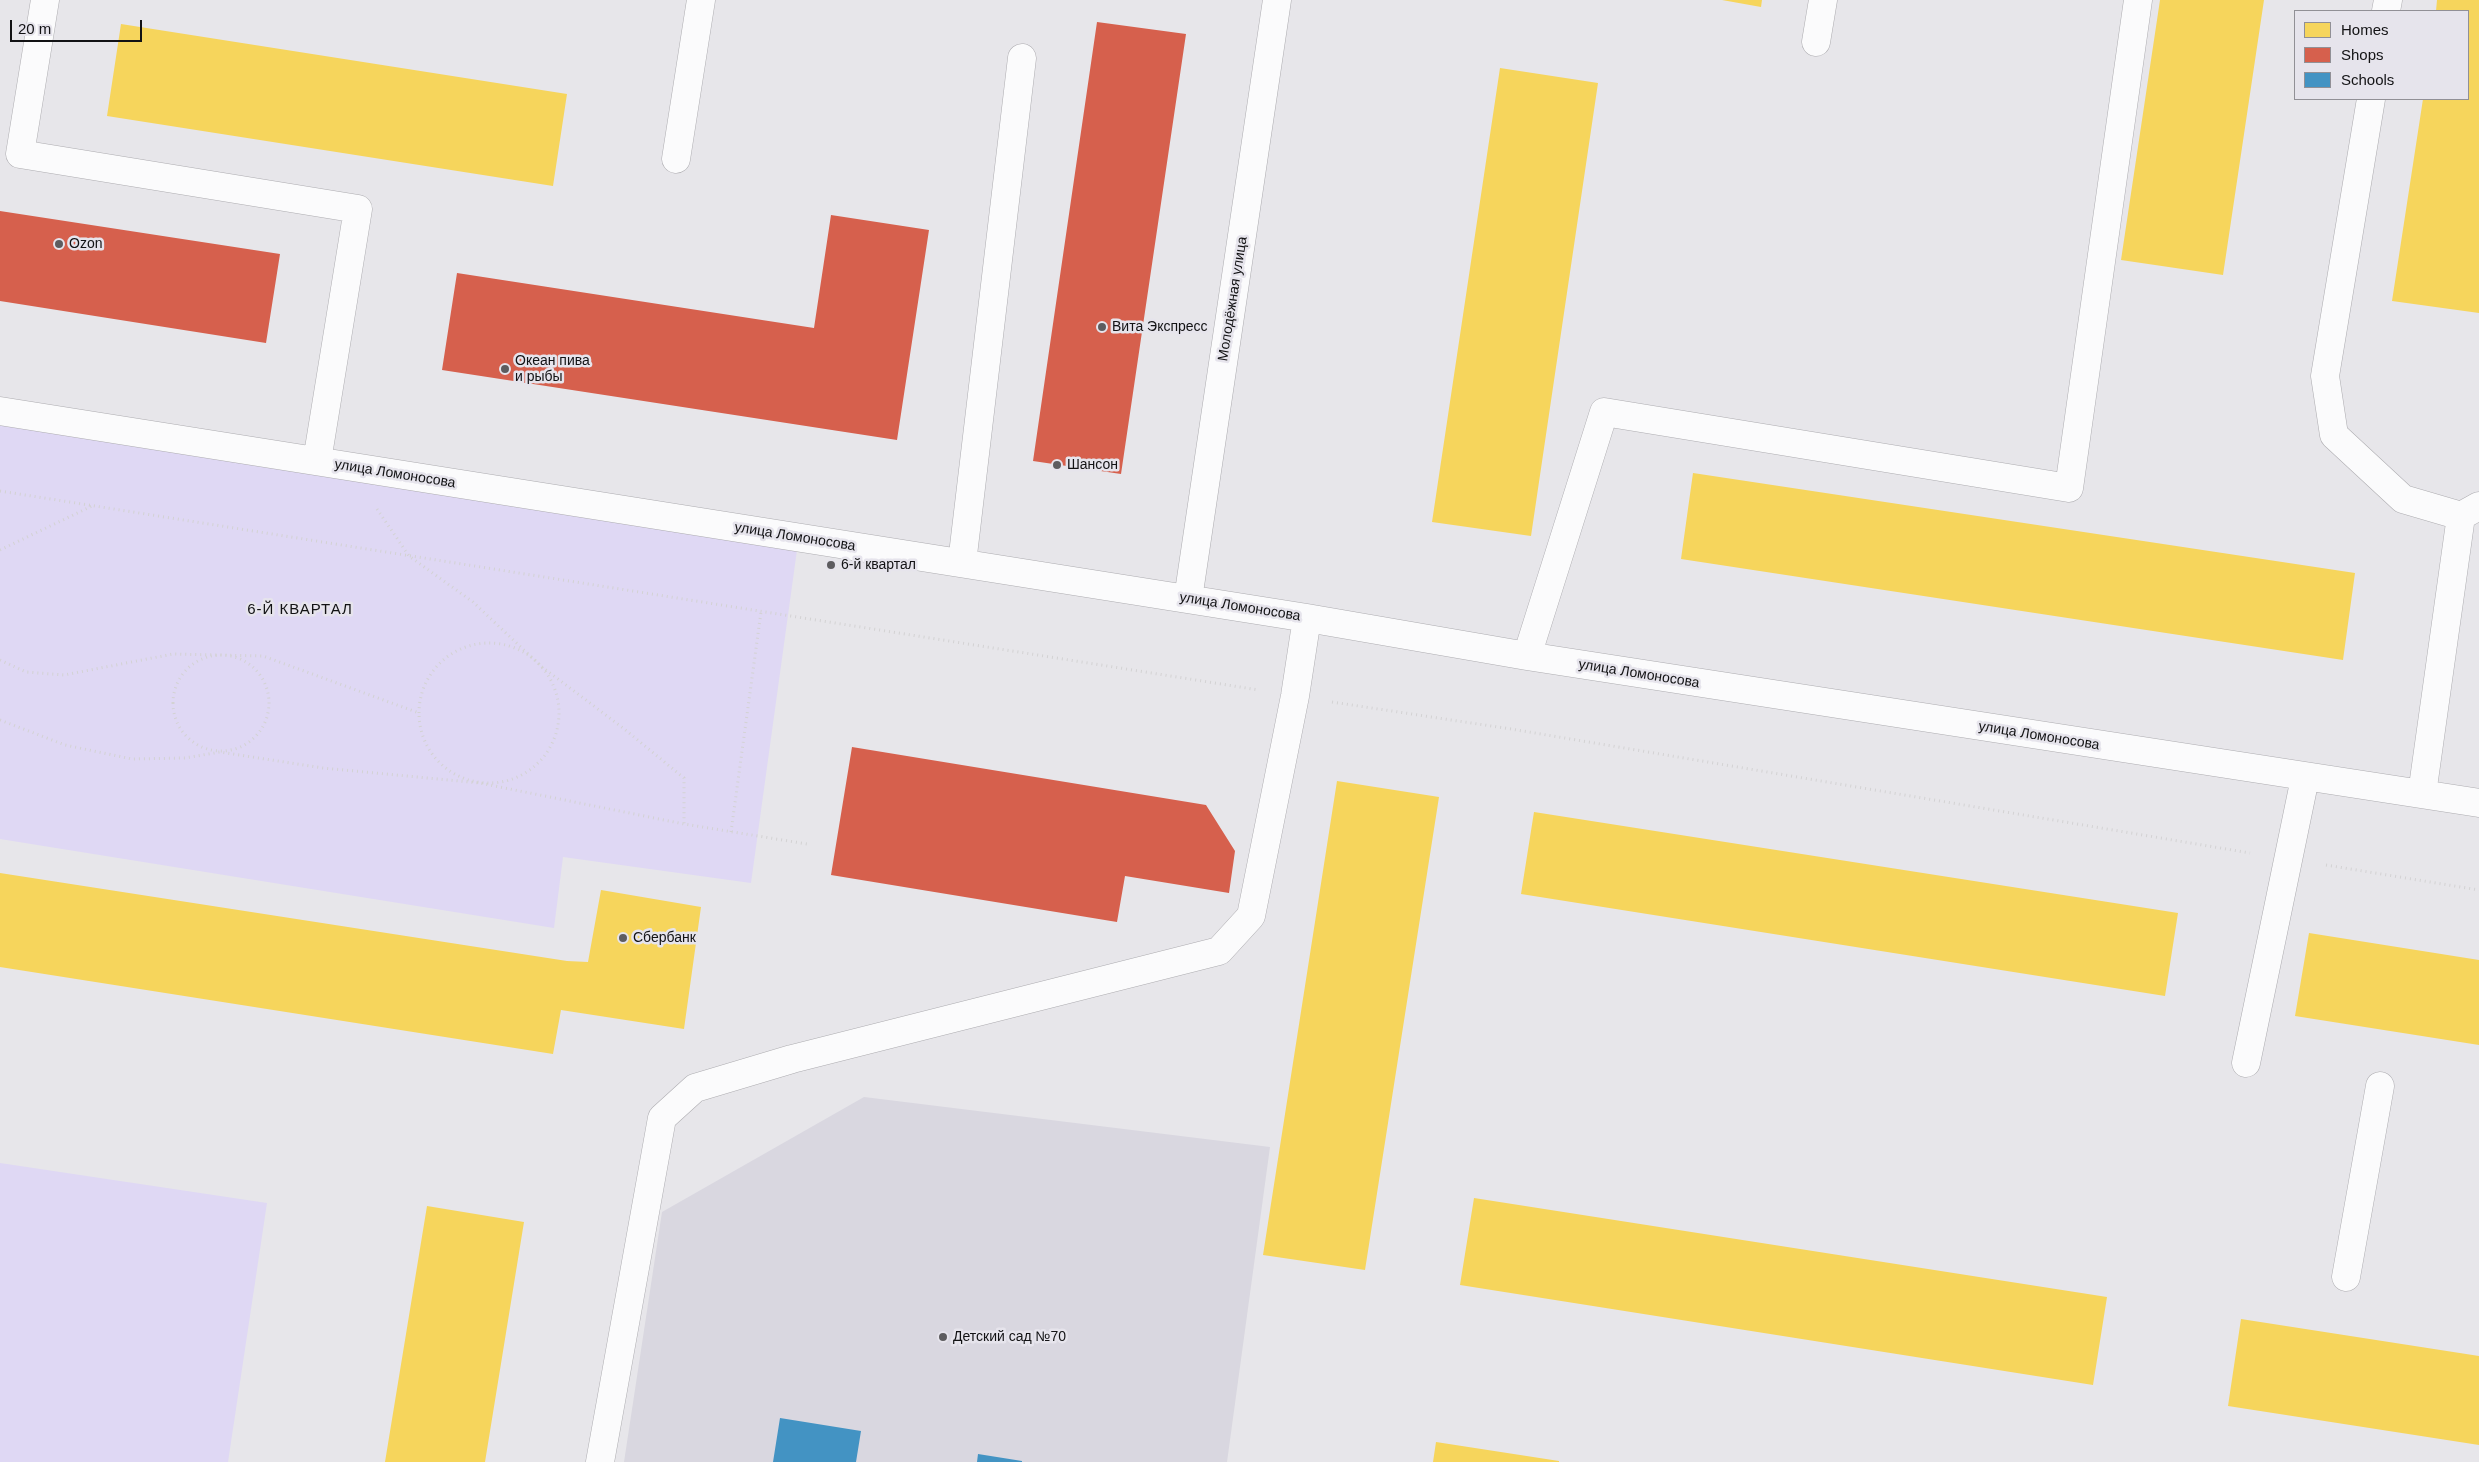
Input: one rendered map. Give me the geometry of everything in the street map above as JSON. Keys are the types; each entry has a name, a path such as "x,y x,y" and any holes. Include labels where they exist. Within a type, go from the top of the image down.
{"street":[{"path":"45,0 20,154 358,209 317,461"},
{"path":"676,159 701,0"},
{"name":"Молодёжная улица","path":"1188,599 1278,0"},
{"path":"1816,42 1823,0"},
{"path":"1527,656 1604,412 2068,488 2138,0"},
{"path":"962,563 1022,58"},
{"path":"2372,100 2325,376 2334,435 2403,499 2470,511 2422,794"},
{"name":"улица Ломоносова","path":"0,411 1307,618 1527,656 2305,778 2479,803"},
{"path":"600,1462 662,1118 695,1088 792,1059 1219,951 1251,916 1295,696 1307,618"},
{"path":"2246,1064 2305,778"},
{"path":"2346,1277 2380,1086"}],"path":[{"path":"0,720 65,745 132,759 185,758 220,752 234,750 250,743 262,731 270,710 269,696 266,682 247,662 223,655 198,661 187,669 179,680 174,695 175,719 185,735 206,750 220,752 322,768 480,783 504,782 529,771 540,763 552,745 559,722 559,701 554,685 542,667 473,602 409,556 347,466"},
{"path":"0,491 1511,729 2479,890"},
{"path":"0,550 93,506"},
{"path":"731,832 761,612"},
{"path":"684,824 684,778 624,728 542,667 528,654 506,645 484,642 460,649 444,659 434,670 420,698 421,730 430,751 446,769 464,779 684,824 807,844"},
{"path":"0,660 26,672 64,675 173,654 263,656 419,713"}],"shaded area":[{"path":"0,424 797,550 751,883 563,857 554,928 0,839"},
{"name":"Детский сад №70","path":"864,1097 1270,1147 1227,1462 624,1462 662,1212"},
{"path":"0,1163 267,1203 228,1462 0,1462"}],"building: Homes":[{"path":"1722,0 1762,0 1761,7"},
{"path":"2160,0 2264,0 2223,275 2121,260"},
{"path":"2437,0 2479,0 2479,313 2392,301 2423,100 2469,100 2469,10 2436,10"},
{"path":"121,24 567,94 553,186 107,116"},
{"path":"1500,68 1598,83 1531,536 1432,522"},
{"path":"1693,473 2355,573 2343,660 1681,559"},
{"path":"1337,781 1439,797 1365,1270 1263,1255"},
{"path":"1534,812 2178,913 2165,996 1521,894"},
{"path":"0,873 567,961 588,962 601,890 701,907 684,1029 561,1010 553,1054 0,967"},
{"path":"2309,933 2479,960 2479,1045 2295,1016"},
{"path":"1474,1198 2107,1297 2093,1385 1460,1285"},
{"path":"427,1206 524,1222 485,1462 385,1462"},
{"path":"2241,1319 2479,1356 2479,1445 2228,1406"},
{"path":"1436,1442 1559,1461 1559,1462 1433,1462"}],"building: Shops":[{"path":"1097,22 1186,34 1121,474 1033,461"},
{"path":"0,211 280,254 266,343 0,301"},
{"path":"831,215 929,230 897,440 442,370 457,273 814,328"},
{"path":"852,747 1206,805 1235,851 1229,893 1125,876 1117,922 831,875"}],"building: Schools":[{"path":"780,1418 861,1431 856,1462 773,1462"},
{"path":"978,1454 1022,1461 1022,1462 977,1462"}],"place":[{"name":"Ozon","path":"59,244"},
{"name":"Вита Экспресс","path":"1102,327"},
{"name":"Океан пива и рыбы","path":"505,369"},
{"name":"Шансон","path":"1057,465"},
{"name":"6-й квартал","path":"831,565"},
{"name":"Сбербанк","path":"623,938"},
{"name":"Детский сад №70","path":"943,1337"}],"district":[{"name":"6-Й КВАРТАЛ","path":"300,610"}]}
